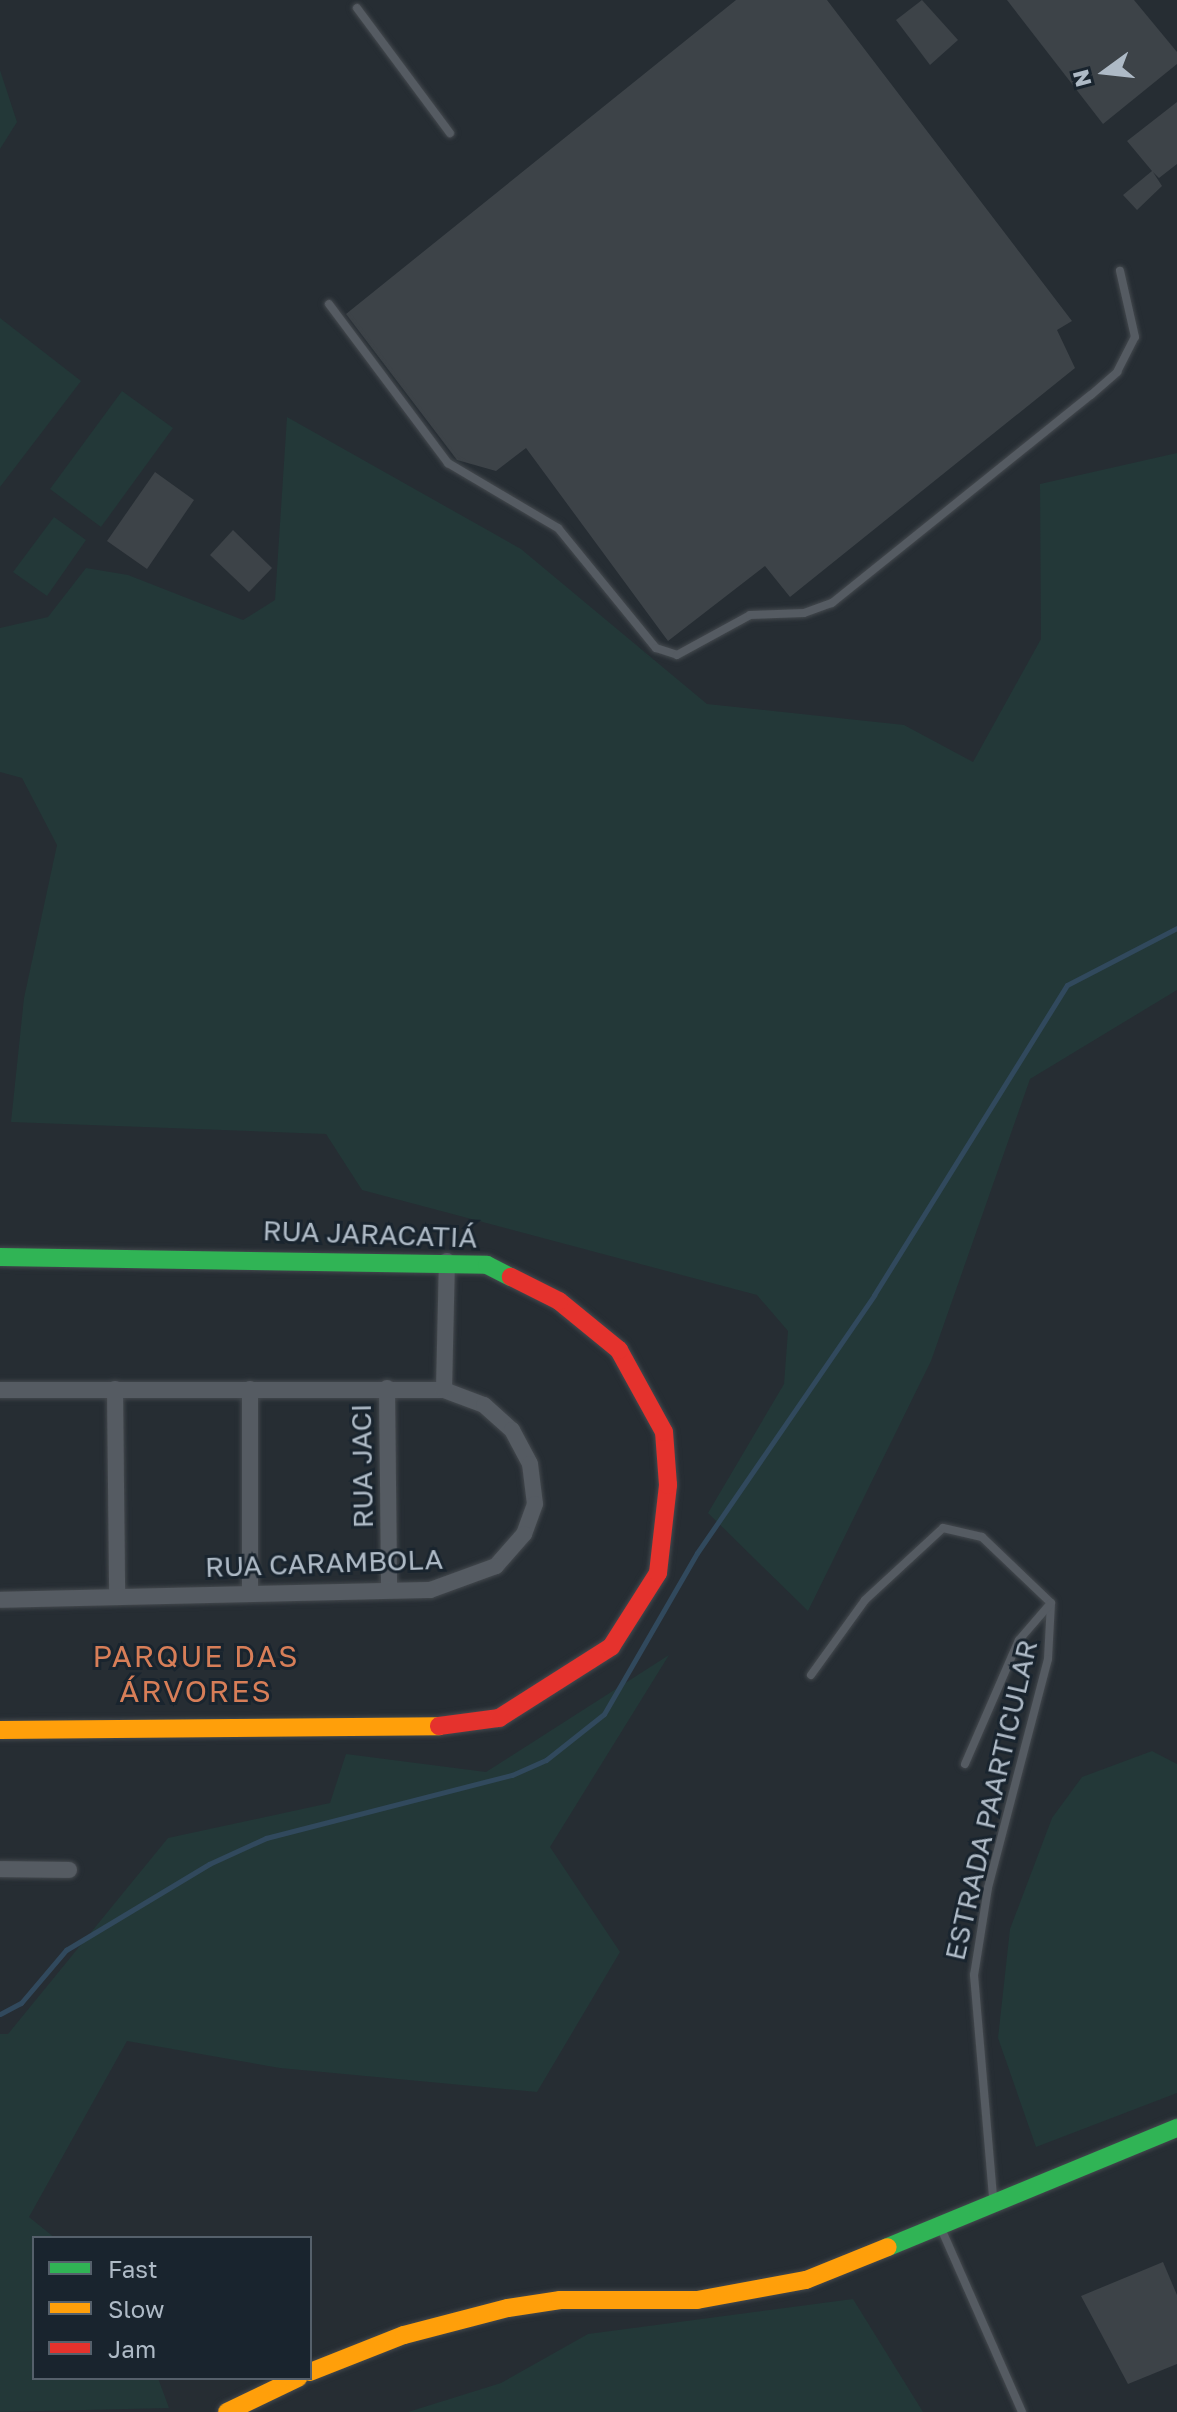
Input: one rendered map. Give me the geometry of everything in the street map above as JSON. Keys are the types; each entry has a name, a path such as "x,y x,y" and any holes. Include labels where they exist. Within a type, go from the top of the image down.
{"street":[{"name":"RUA JARACATIÁ","path":"0,1257 447,1261 487,1265 559,1301 619,1350 649,1393 664,1432 667,1532 658,1573 611,1647 520,1709 473,1726 0,1730"},
{"path":"444,1390 447,1261"},
{"name":"RUA JACI","path":"387,1388 389,1590"},
{"path":"115,1389 117,1596"},
{"path":"250,1389 250,1592"},
{"name":"RUA CARAMBOLA","path":"0,1390 444,1390 484,1405 512,1430 530,1464 535,1504 524,1534 486,1571 443,1587 0,1600"},
{"path":"0,1869 69,1870"},
{"path":"312,2371 404,2335 508,2308 560,2300 697,2300 806,2280 993,2198 1177,2128"},
{"path":"227,2412 294,2380"}],"lane":[{"path":"357,8 450,133"},
{"path":"329,304 448,463 558,528 656,648 677,655 741,618 804,613 848,593 1100,387 1135,337 1120,271"},
{"name":"ESTRADA PAARTICULAR","path":"811,1675 865,1600 943,1528 982,1537 1051,1603 1048,1659 988,1888 974,1975 993,2198"},
{"path":"965,1764 1019,1640 1051,1603"},
{"path":"938,2221 1022,2412"}],"green space":[{"path":"0,70 17,122 0,149"},
{"path":"0,318 81,381 0,487"},
{"path":"122,391 173,428 101,527 50,489"},
{"path":"287,417 521,549 707,704 904,725 973,762 1041,639 1040,484 1177,453 1177,990 1030,1079 931,1361 808,1611 708,1513 784,1384 788,1331 757,1295 362,1190 326,1134 11,1122 24,998 57,845 22,778 0,772 0,628 48,617 86,568 128,575 243,620 275,600"},
{"path":"54,517 86,540 47,596 13,572"},
{"path":"669,1655 550,1847 620,1952 537,2092 280,2068 127,2041 29,2217 53,2236 32,2236 32,2380 159,2380 169,2408 0,2412 0,2034 8,2034 168,1838 330,1803 346,1754 486,1772"},
{"path":"1152,1751 1177,1764 1177,2093 1036,2147 998,2038 1010,1929 1052,1818 1082,1777"},
{"path":"853,2299 923,2412 408,2412 501,2383 588,2334"}],"building":[{"path":"736,0 827,0 1072,321 1057,330 1075,368 790,597 765,566 668,641 526,448 496,471 457,460 346,314"},
{"path":"922,0 958,40 930,65 896,20"},
{"path":"1007,0 1134,0 1177,52 1177,64 1103,124"},
{"path":"1177,102 1177,164 1159,178 1153,172 1162,186 1137,210 1123,195 1152,171 1127,141"},
{"path":"155,472 194,500 147,569 107,541"},
{"path":"233,530 272,568 249,592 210,555"},
{"path":"1163,2262 1177,2295 1177,2364 1128,2384 1081,2296"}],"waterway":[{"path":"0,2014 21,2003 66,1950 209,1864 266,1838 512,1775 546,1760 604,1714 697,1553 874,1295 1067,985 1177,928"}],"traffic: fast":[{"path":"0,1257 487,1265 511,1277"},
{"path":"888,2247 1177,2128"}],"traffic: slow":[{"path":"0,1730 439,1726"},
{"path":"312,2371 404,2335 508,2308 560,2300 697,2300 806,2280 888,2247"},
{"path":"227,2412 294,2380"}],"traffic: jam":[{"path":"439,1726 499,1718 611,1647 658,1573 668,1485 664,1432 619,1350 559,1301 511,1277"}],"district":[{"name":"PARQUE DAS ÁRVORES","path":"196,1673"}]}
